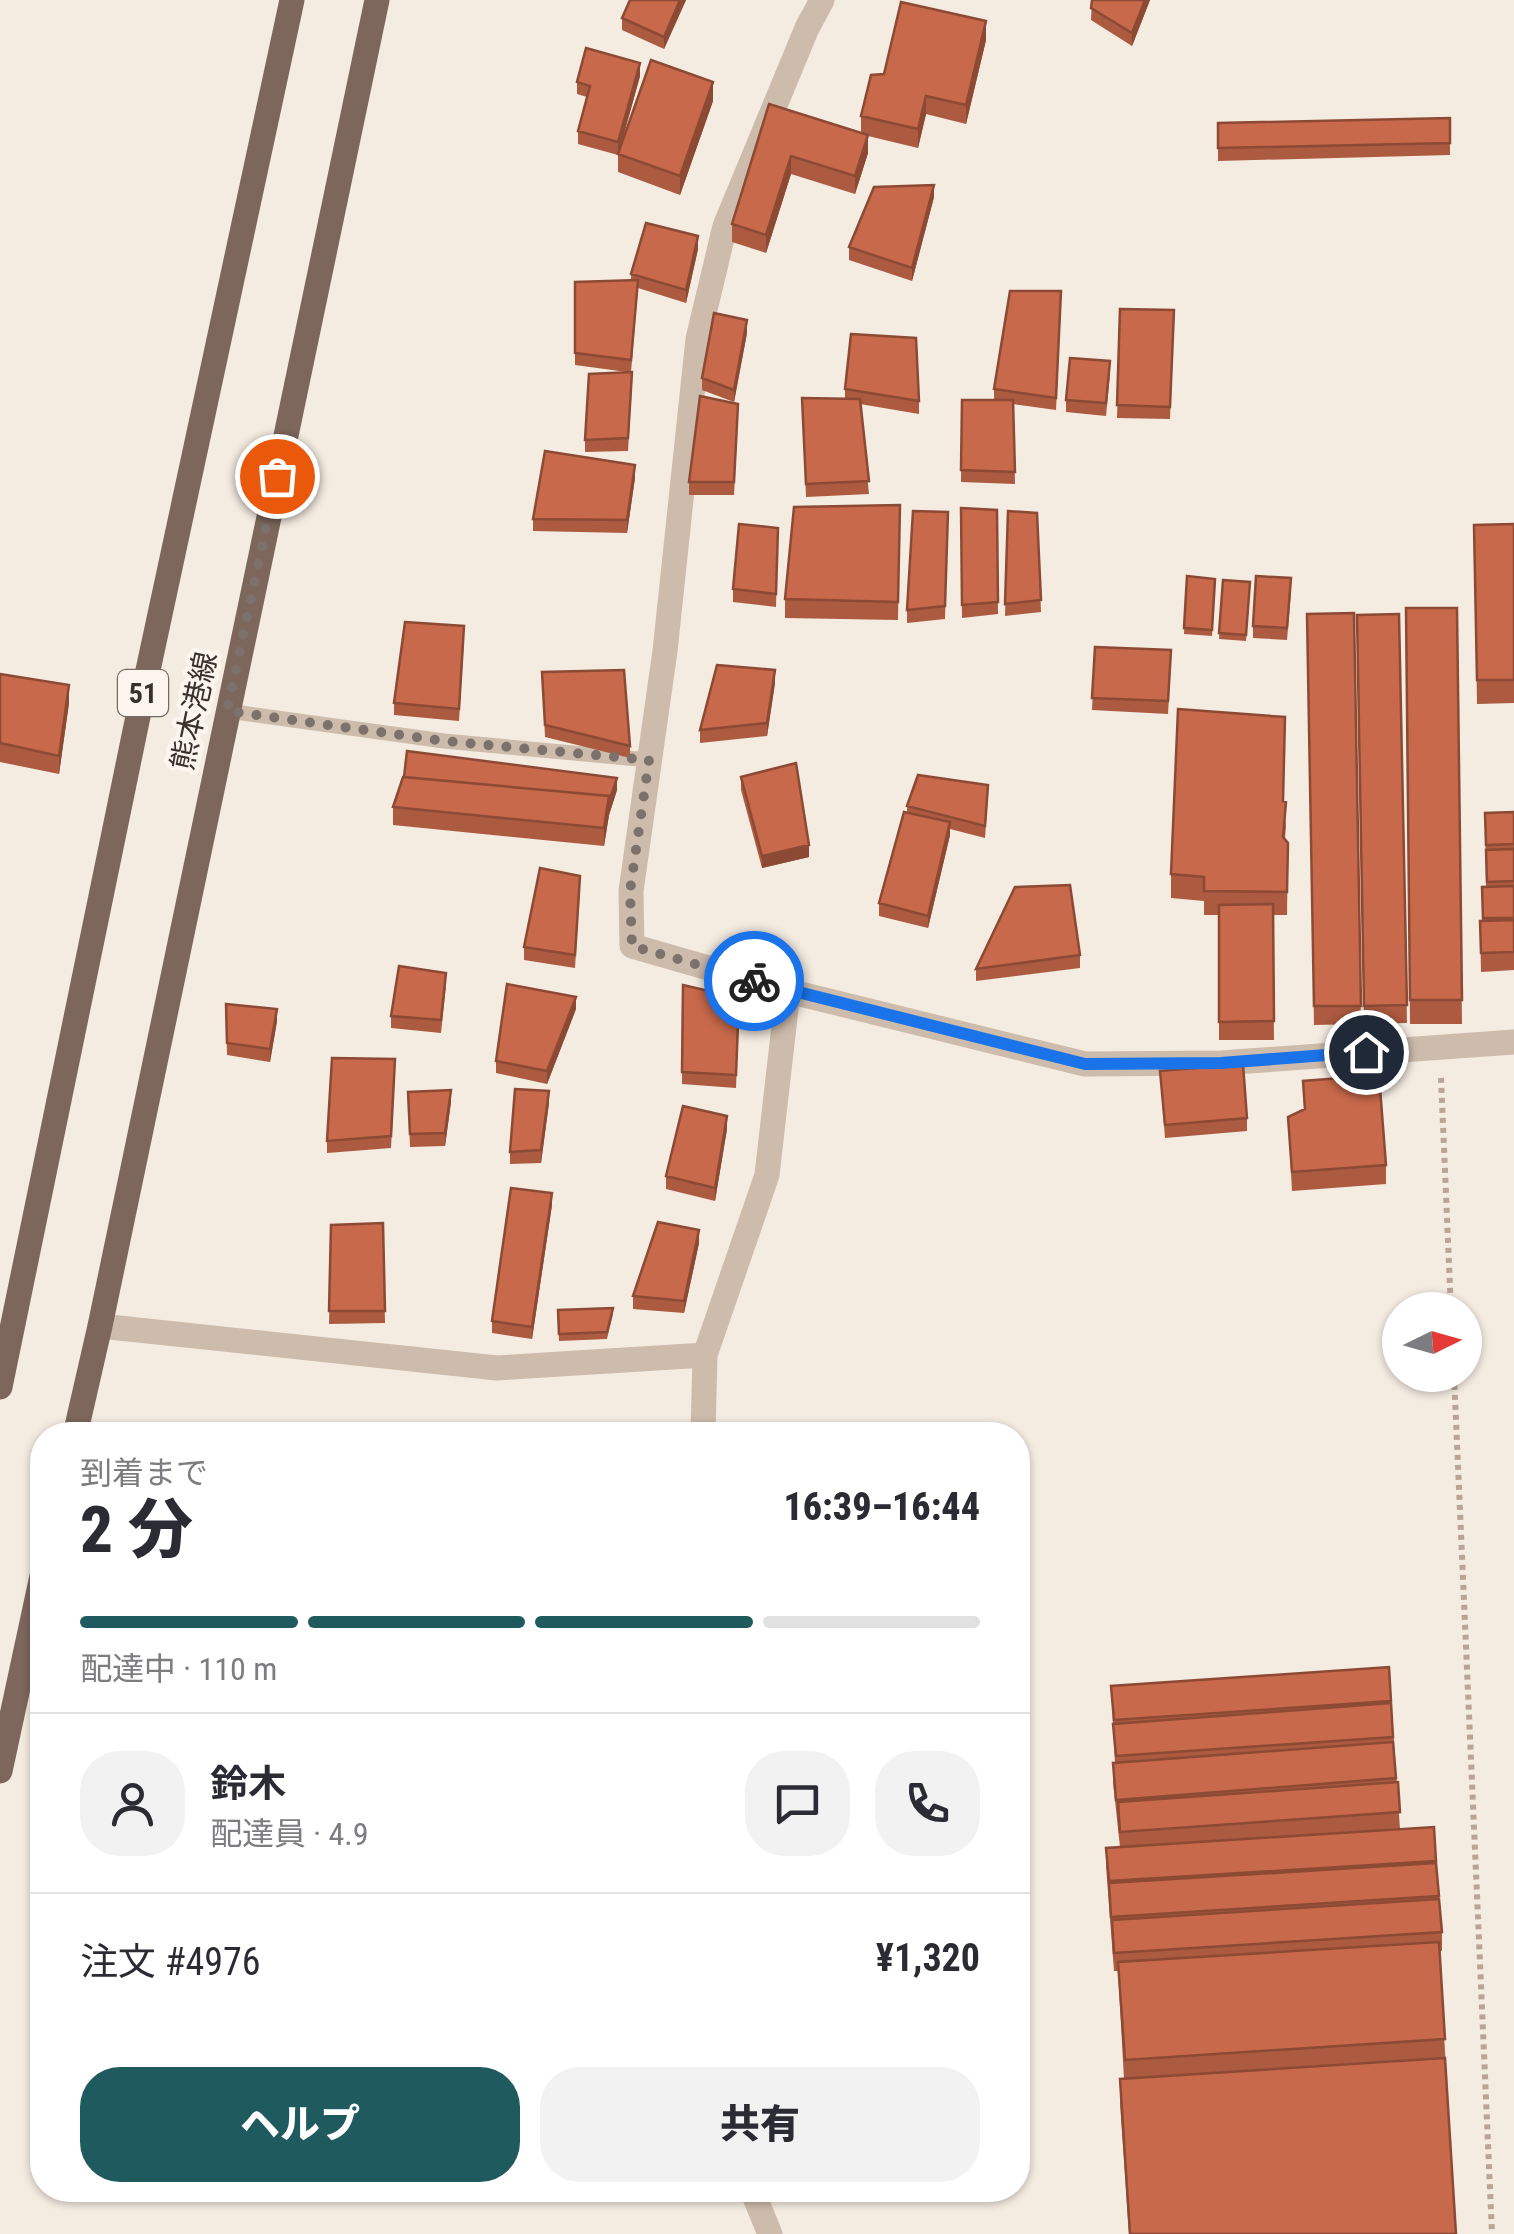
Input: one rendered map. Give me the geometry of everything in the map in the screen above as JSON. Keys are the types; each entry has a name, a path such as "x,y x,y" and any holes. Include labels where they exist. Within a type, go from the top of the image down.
{"main road":[{"name":"熊本港線","path":"0,1388 8,1310 292,0"},
{"name":"熊本港線","path":"78,1422 377,0"},
{"path":"0,1771 30,1632"}],"street":[{"path":"822,0 725,226 698,339 665,651 630,891 632,946 788,991 1085,1064 1221,1063 1514,1042"},
{"path":"703,1422 704,1355 767,1175 788,991"},
{"path":"100,1326 496,1368 704,1355"},
{"path":"757,2202 770,2234"}],"lane":[{"path":"227,711 444,741 649,760"}],"path":[{"path":"1439,1047 1450,1292"},
{"path":"1455,1392 1492,2234"}],"building":[{"path":"630,0 680,0 664,37 622,18"},
{"path":"1092,0 1145,0 1132,33 1091,8"},
{"path":"901,2 986,21 966,105 926,96 918,129 861,116 871,75 884,74"},
{"path":"586,48 640,63 618,142 578,131 590,86 577,82"},
{"path":"651,60 713,82 680,176 618,154"},
{"path":"769,104 868,135 855,176 791,156 766,235 732,224"},
{"path":"1450,118 1450,143 1218,148 1218,123"},
{"path":"934,185 912,268 849,247 874,187"},
{"path":"646,223 698,236 686,290 631,274"},
{"path":"638,280 631,360 575,353 575,282"},
{"path":"1010,291 1061,291 1056,398 994,389"},
{"path":"1120,309 1174,310 1170,407 1117,405"},
{"path":"714,313 747,320 734,390 702,378"},
{"path":"851,334 916,338 919,401 845,389"},
{"path":"1070,358 1110,361 1106,403 1066,400"},
{"path":"632,372 628,438 585,440 589,374"},
{"path":"700,396 738,404 734,482 689,482"},
{"path":"802,398 860,399 869,481 806,484"},
{"path":"962,400 1013,400 1015,472 961,470"},
{"path":"545,451 635,465 627,520 533,519"},
{"path":"900,505 898,602 785,599 794,507"},
{"path":"961,508 997,510 998,602 962,605"},
{"path":"913,511 948,512 945,606 907,610"},
{"path":"1008,511 1037,513 1041,600 1005,604"},
{"path":"739,524 778,528 776,594 733,589"},
{"path":"1514,524 1514,680 1477,680 1474,525"},
{"path":"1187,576 1215,579 1212,630 1184,628"},
{"path":"1256,576 1291,578 1287,628 1253,626"},
{"path":"1223,580 1250,582 1246,635 1219,633"},
{"path":"1406,608 1457,608 1462,1000 1410,1000"},
{"path":"1354,613 1361,1006 1314,1006 1307,614"},
{"path":"1399,614 1407,1005 1364,1006 1357,615"},
{"path":"405,622 464,626 459,709 394,703"},
{"path":"1095,647 1171,650 1168,701 1092,698"},
{"path":"717,665 775,670 767,723 700,730"},
{"path":"624,670 630,746 545,725 542,672"},
{"path":"0,674 69,685 59,756 0,743"},
{"path":"1178,709 1285,717 1283,837 1288,843 1287,892 1204,891 1204,877 1171,874"},
{"path":"407,751 617,778 609,802 609,796 404,777"},
{"path":"796,763 809,845 762,856 741,777"},
{"path":"918,775 988,785 985,826 907,806"},
{"path":"403,777 609,796 604,828 393,807"},
{"path":"904,812 950,822 928,916 879,903"},
{"path":"1514,812 1514,844 1486,845 1485,813"},
{"path":"1514,849 1514,881 1487,882 1486,850"},
{"path":"540,868 580,876 575,955 524,947"},
{"path":"1070,885 1080,955 976,969 1015,887"},
{"path":"1514,886 1514,918 1483,918 1482,887"},
{"path":"1273,904 1274,1021 1219,1022 1219,905"},
{"path":"1514,920 1514,952 1481,953 1480,921"},
{"path":"399,966 446,973 441,1020 391,1016"},
{"path":"507,984 576,997 547,1071 496,1061"},
{"path":"683,985 739,998 736,1075 682,1072"},
{"path":"226,1004 277,1009 270,1049 227,1043"},
{"path":"332,1058 395,1059 391,1136 327,1141"},
{"path":"1243,1064 1247,1118 1165,1125 1160,1071"},
{"path":"1379,1075 1386,1165 1292,1172 1288,1117 1305,1109 1303,1081"},
{"path":"515,1089 549,1091 541,1150 510,1152"},
{"path":"451,1090 445,1133 410,1134 408,1092"},
{"path":"683,1106 727,1116 715,1188 666,1176"},
{"path":"511,1188 552,1193 532,1327 492,1321"},
{"path":"658,1222 699,1230 684,1301 633,1296"},
{"path":"383,1223 385,1311 329,1311 331,1225"},
{"path":"613,1308 607,1332 559,1334 558,1310"},
{"path":"1389,1667 1391,1701 1114,1720 1111,1686"},
{"path":"1391,1703 1393,1737 1116,1756 1113,1724"},
{"path":"1393,1742 1396,1778 1116,1800 1113,1763"},
{"path":"1398,1782 1400,1812 1120,1832 1118,1802"},
{"path":"1434,1827 1436,1861 1109,1881 1106,1848"},
{"path":"1436,1863 1439,1896 1111,1917 1109,1883"},
{"path":"1439,1899 1442,1932 1114,1953 1112,1920"},
{"path":"1439,1942 1445,2039 1125,2060 1118,1962"},
{"path":"1445,2058 1456,2234 1130,2234 1120,2079"}],"way so far":[{"path":"277,476 227,711 444,741 649,760 630,891 632,946 754,981"}],"route":[{"path":"754,981 1085,1064 1221,1063 1366,1052"}]}
